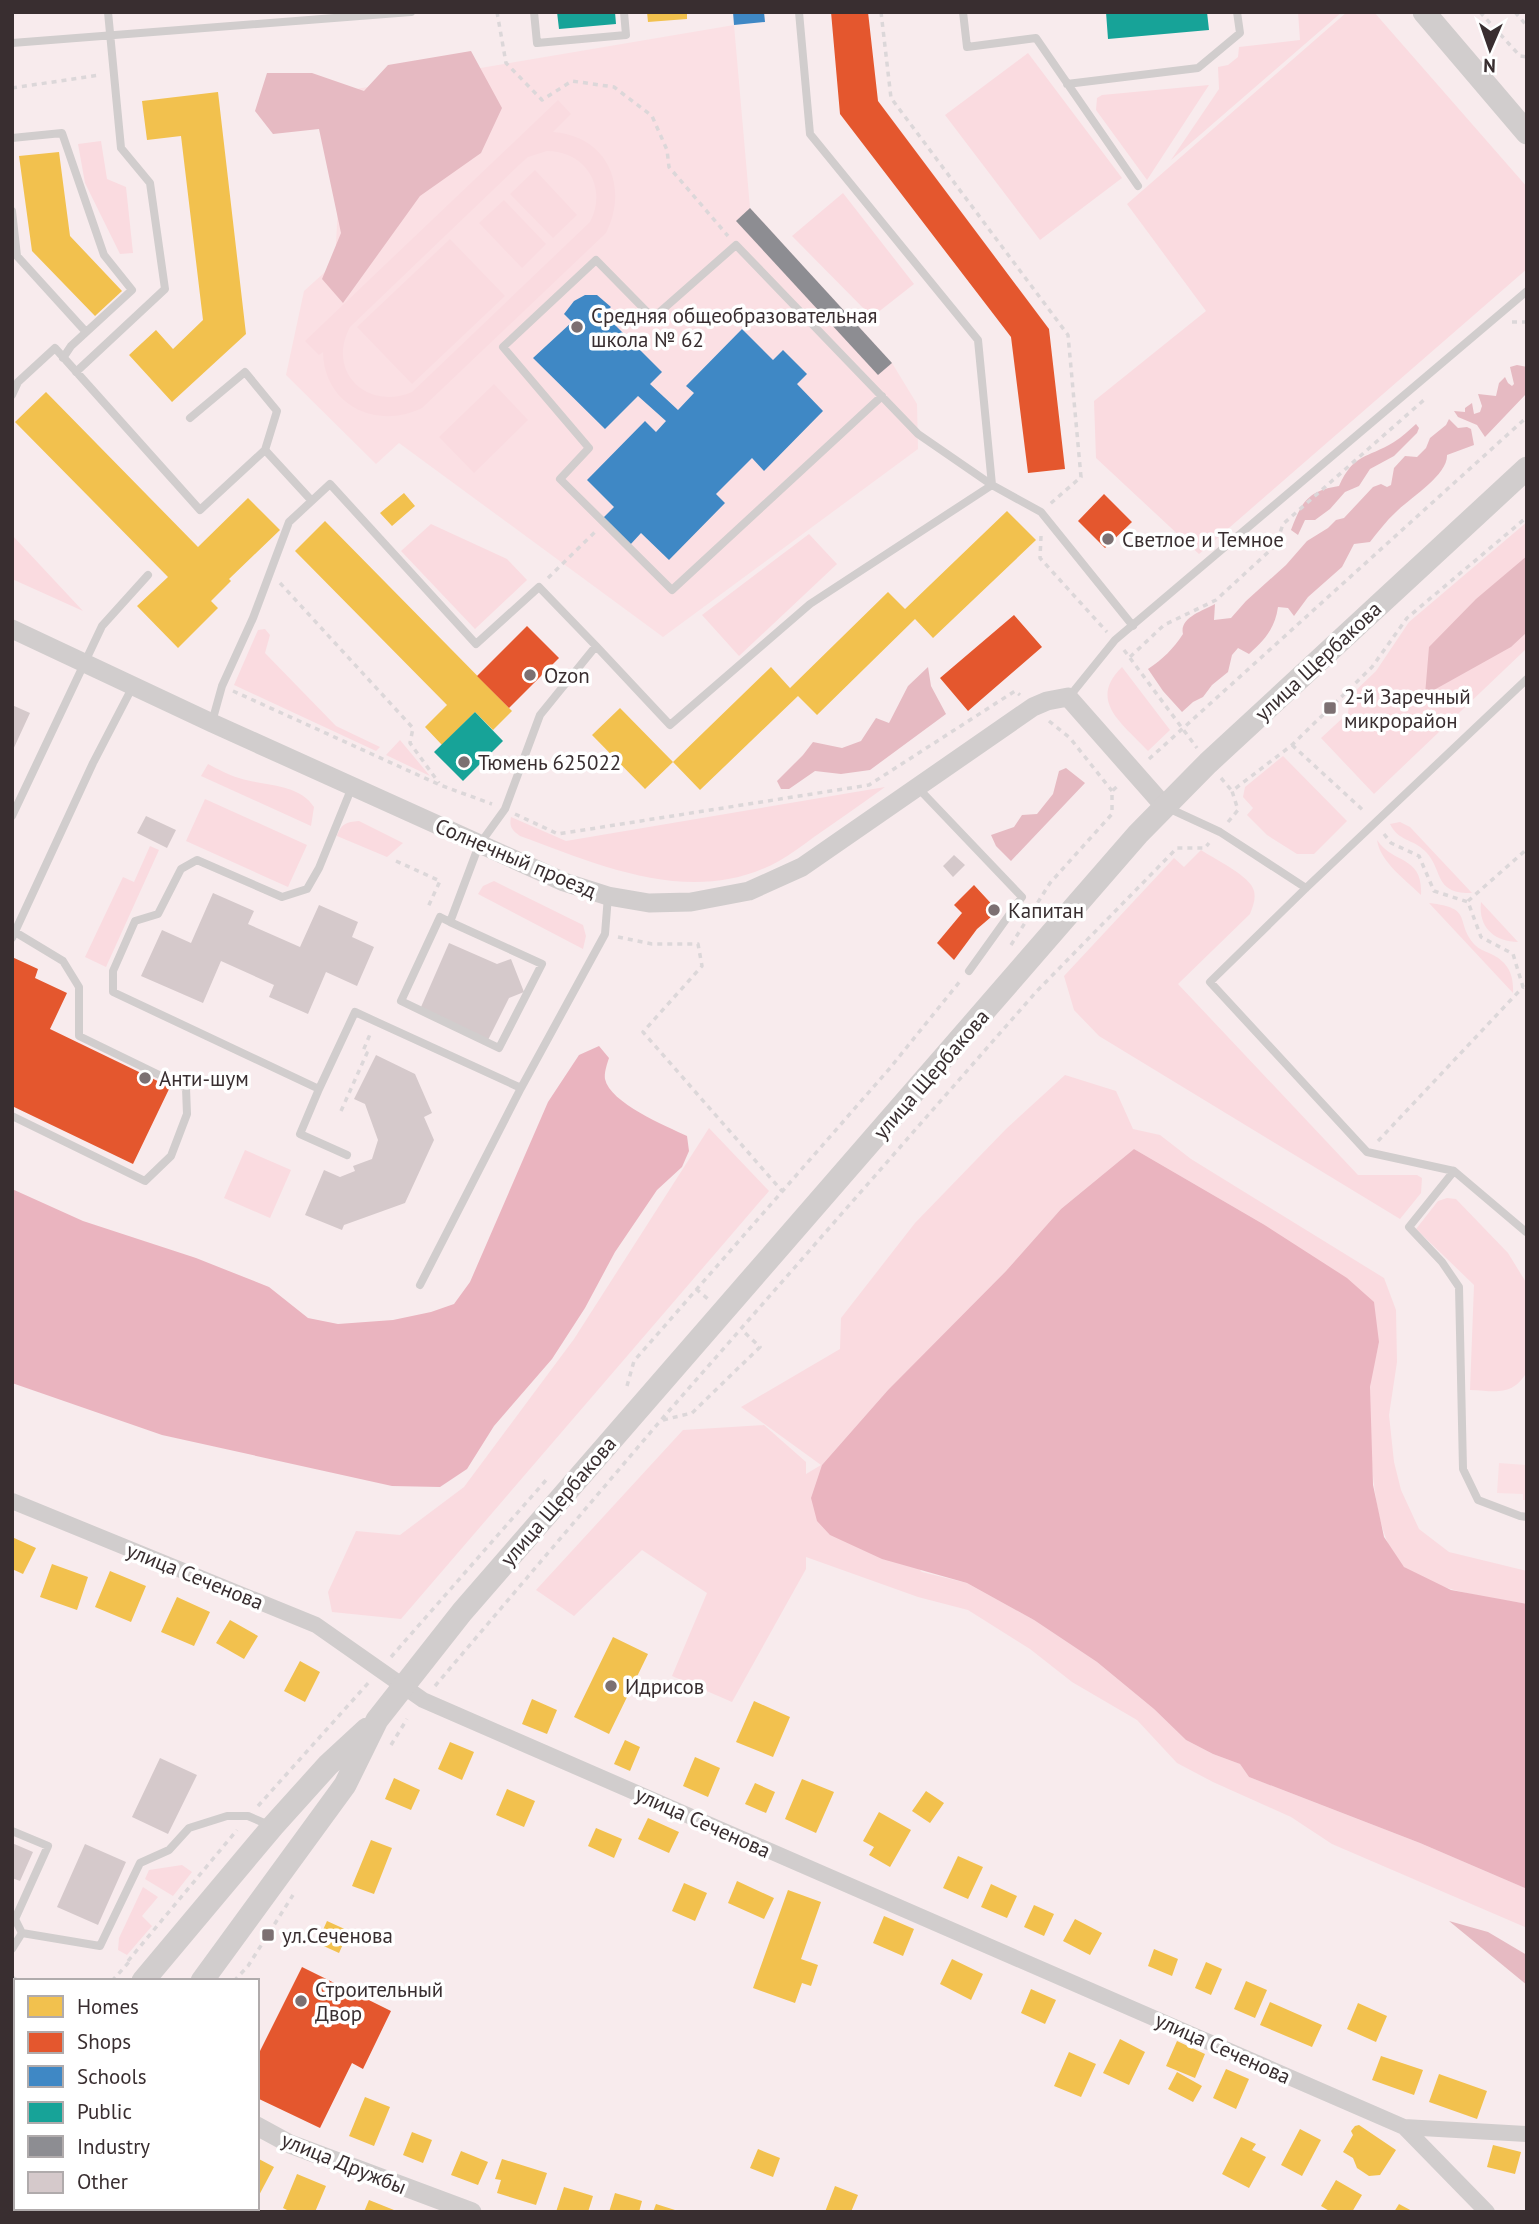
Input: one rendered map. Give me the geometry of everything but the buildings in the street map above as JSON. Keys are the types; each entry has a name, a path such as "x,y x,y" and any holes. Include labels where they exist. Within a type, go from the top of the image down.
{"main road":[{"path":"1424,12 1527,133"},
{"name":"улица Щербакова","path":"145,1979 273,1826 328,1765 377,1720 462,1612 1164,806 1527,468"},
{"name":"улица Щербакова","path":"208,1978 345,1784 377,1720"}],"street":[{"name":"Солнечный проезд","path":"12,629 212,723 564,882 608,896 649,903 691,902 750,891 802,867 1033,707 1068,697"},
{"path":"1068,697 1164,806"},
{"name":"улица Сеченова","path":"12,1501 316,1625 423,1700 1404,2127 1527,2134"},
{"name":"улица Дружбы","path":"259,2127 301,2148 472,2212"},
{"name":"улица Сеченова","path":"1404,2127 1487,2212"}],"lane":[{"path":"76,372 165,289 150,183 121,148 108,12"},
{"path":"12,43 411,12"},
{"path":"534,12 537,44 626,35 624,12"},
{"path":"799,12 810,134 978,340 992,485"},
{"path":"963,12 967,47 1036,38 1138,187"},
{"path":"1067,84 1198,68 1240,33 1237,12"},
{"path":"12,138 62,133 104,254 132,290 71,346 63,358"},
{"path":"12,211 17,256 86,332"},
{"path":"882,396 672,590 560,479 589,448 503,347 596,260 653,318 736,245 882,396 918,434 992,485 1041,512 1133,625"},
{"path":"1068,697 1115,640 1527,291"},
{"path":"12,395 15,379 55,348 200,510 265,450 277,411 245,372 190,418"},
{"path":"265,450 312,500"},
{"path":"212,723 222,686 253,618 289,522 330,484 476,644 539,587 670,725 810,604 992,485"},
{"path":"12,816 102,626 148,575"},
{"path":"450,922 479,845 505,809 540,715 596,646"},
{"path":"1527,679 1210,982 1367,1152 1454,1171 1527,1231"},
{"path":"12,1116 145,1181 171,1156 187,1114 186,1088 79,1036 79,987 74,978 63,961 14,935 93,764 133,686"},
{"path":"917,786 1022,897 970,971"},
{"path":"319,1089 113,992 113,971 135,921 158,914 181,869 197,860 282,897 307,889 319,868 352,787"},
{"path":"1164,806 1220,832 1306,888"},
{"path":"420,1284 521,1088 605,934 608,896"},
{"path":"440,917 450,922 542,964 499,1048 401,1001 440,917"},
{"path":"347,1155 300,1134 355,1012 521,1088"},
{"path":"1454,1171 1409,1227 1442,1262 1459,1287 1463,1469 1479,1500 1527,1517"},
{"path":"22,1933 100,1945 140,1863 169,1850 189,1828 227,1816 248,1816 273,1826"},
{"path":"12,1831 48,1846 15,1919 22,1933"},
{"path":"12,1949 22,1933"}],"path":[{"path":"497,12 506,63 542,100 572,81 614,87 652,116 667,150 668,167 736,245"},
{"path":"672,1409 1036,992 1177,848 1205,848 1238,810 1232,791 1208,763 1130,657 1040,558 1041,512 1081,477 1068,335 891,98 881,12"},
{"path":"1480,12 1520,56 1527,57"},
{"path":"1515,12 1527,26"},
{"path":"12,88 115,73"},
{"path":"1511,322 1527,322"},
{"path":"1130,657 1164,625 1216,600 1276,545 1283,524 1428,395"},
{"path":"1112,791 1184,729 1527,417"},
{"path":"1232,791 1292,745 1372,667 1407,618 1527,517"},
{"path":"539,587 604,523"},
{"path":"270,572 413,729 410,743 440,785"},
{"path":"222,686 440,785 505,809 558,834 869,785 1016,691 1070,738 1112,791 1112,814 1049,883 1008,950"},
{"path":"1292,745 1376,822 1391,843 1419,856 1434,891 1468,902"},
{"path":"1468,902 1527,849"},
{"path":"397,861 440,881 424,916"},
{"path":"1367,1152 1525,988 1513,954 1481,937 1468,902"},
{"path":"605,934 652,944 698,944 702,966 643,1032 782,1191"},
{"path":"627,1386 634,1361 890,1068 970,971"},
{"path":"341,1111 367,1053 363,1051 375,1021"},
{"path":"696,1289 715,1306"},
{"path":"661,1420 692,1413 760,1347 733,1322"}],"shaded area":[{"path":"1298,12 1342,12 1171,160 1219,89 1218,67 1228,65 1238,57 1239,47 1300,40"},
{"path":"1347,12 1374,12 1527,187 1527,269 1199,554 1096,458 1094,401 1206,311 1127,204"},
{"name":"Средняя общеобразовательная школа № 62","path":"734,25 750,208 892,363 917,404 918,449 663,637 399,443 376,464 286,375 304,291 335,263 344,91"},
{"path":"471,51 502,108 481,153 420,196 343,303 322,279 341,233 319,129 273,134 255,111 267,73 312,73 364,91 388,65"},
{"path":"1028,53 1122,178 1040,240 945,115"},
{"path":"1209,85 1147,180 1096,110 1097,98 1102,95"},
{"path":"558,100 571,114 553,132 588,143 609,167 615,198 613,216 606,233 422,408 388,416 371,414 356,408 343,399 333,387 326,371 323,352 319,355 305,341","holes":["547,151 561,153 582,164 595,185 595,209 590,222 412,392 395,397 380,396 366,392 355,384 343,359 344,343 350,327 528,157"]},
{"path":"101,141 107,179 126,187 133,253 120,254 85,183 78,144"},
{"path":"535,170 577,215 553,238 510,194"},
{"path":"843,193 914,284 872,317 792,236"},
{"path":"504,200 546,244 522,268 479,223"},
{"path":"450,239 505,296 412,384 357,327"},
{"path":"1510,367 1527,367 1527,393 1485,437 1477,425 1458,417 1454,411 1465,412 1465,408 1472,403 1474,414 1480,412 1482,406 1478,394 1496,396 1499,383 1505,377 1512,386 1514,384"},
{"path":"494,384 528,420 474,473 439,437"},
{"path":"1449,419 1458,428 1471,429 1474,445 1447,455 1446,463 1435,478 1392,515 1370,542 1354,544 1342,567 1308,597 1294,616 1288,608 1278,607 1272,627 1260,644 1249,654 1238,648 1232,655 1228,672 1212,685 1203,697 1182,712 1148,669 1163,657 1183,634 1184,624 1188,619 1215,604 1214,620 1231,618 1307,541 1336,520 1344,518 1373,487 1391,485 1394,468 1405,456 1417,457 1426,448 1430,438 1446,425"},
{"path":"1416,424 1419,428 1417,433 1394,456 1370,469 1359,486 1345,492 1330,509 1315,520 1305,520 1298,535 1291,530 1303,505 1313,494 1339,486 1356,462 1394,442"},
{"path":"1527,522 1527,648 1374,794 1321,738 1348,713 1350,696 1376,671 1409,622"},
{"path":"431,524 507,559 527,580 475,629 401,551"},
{"path":"809,534 837,564 739,656 702,615"},
{"path":"12,535 83,611 12,579"},
{"path":"1527,556 1527,632 1511,647 1425,695 1429,647 1476,599"},
{"path":"265,629 270,635 265,653 336,726 380,747 376,751 234,685 258,630"},
{"path":"928,667 931,686 946,714 870,770 841,774 815,771 789,789 781,789 777,781 813,742 842,748 861,741 876,718 889,723 908,686"},
{"path":"1122,667 1170,730 1148,751 1112,712 1108,701 1112,679"},
{"path":"400,740 430,776 386,755"},
{"path":"1283,756 1347,821 1314,854 1297,854 1267,835 1247,815 1253,808 1243,797 1245,787"},
{"path":"208,764 235,777 280,786 299,793 314,807 311,826 201,776"},
{"path":"1066,768 1085,783 1011,861 996,846 991,835 1014,827 1022,815 1037,814 1053,794 1059,771"},
{"path":"885,787 779,861 747,875 714,881 681,882 616,869 520,836 510,823 511,817 566,841"},
{"path":"205,799 307,845 288,887 186,841"},
{"path":"359,821 403,843 387,857 337,836 345,824"},
{"path":"1400,822 1410,827 1472,893 1451,890 1445,885 1425,851 1393,830 1390,824"},
{"path":"1377,840 1417,873 1421,895 1388,863"},
{"path":"150,846 159,850 106,967 85,957 123,877 134,882"},
{"path":"1201,850 1246,880 1254,891 1254,900 1250,914 1178,984 1358,1175 1417,1175 1422,1178 1421,1193 1400,1219 1099,1036 1074,1010 1064,976 1174,858 1184,867"},
{"path":"494,881 583,925 586,936 583,949 478,894 483,886"},
{"path":"1481,902 1518,942 1502,939 1489,931 1482,919"},
{"path":"1429,903 1453,908 1458,912 1475,945 1495,956 1508,968 1513,993"},
{"path":"599,1046 609,1058 605,1079 609,1088 640,1113 687,1136 689,1151 682,1167 657,1190 615,1252 585,1308 552,1359 494,1426 467,1469 440,1487 392,1486 162,1435 12,1383 12,1189 83,1221 196,1258 269,1287 308,1318 338,1324 393,1320 431,1312 454,1304 470,1282 548,1102 579,1055"},
{"path":"1065,1075 1116,1091 1133,1129 1160,1135 1191,1159 1384,1278 1396,1310 1397,1362 1389,1415 1394,1462 1401,1490 1419,1529 1449,1552 1527,1571 1527,1604 1480,1596 1433,1583 1405,1568 1393,1555 1378,1511 1371,1457 1370,1389 1379,1342 1263,1224 1134,1149 1061,1209 1006,1271 888,1390 822,1465 922,1572 967,1583 1034,1620 1097,1662 1154,1709 1186,1740 1240,1764 1249,1777 1420,1843 1527,1889 1527,1928 1332,1844 1291,1817 1177,1763 1137,1720 1072,1682 1030,1649 968,1610 918,1597 806,1557 806,1569 732,1702 672,1676 707,1593 642,1550 574,1616 536,1590 683,1430 764,1425 806,1462 806,1474 821,1465 741,1407 840,1349 841,1318 915,1223 1006,1129"},
{"path":"709,1128 769,1191 401,1619 332,1612 328,1592 356,1531 400,1535 464,1487 574,1339"},
{"path":"1134,1149 1263,1224 1347,1278 1374,1302 1379,1342 1370,1387 1373,1485 1384,1537 1404,1567 1451,1590 1527,1604 1527,1889 1420,1843 1249,1777 1240,1764 1186,1740 1154,1709 1097,1662 1034,1620 967,1583 882,1559 830,1535 817,1521 811,1498 822,1465 888,1390 1006,1271 1061,1209"},
{"path":"245,1150 291,1170 270,1218 224,1198"},
{"path":"1456,1199 1508,1253 1527,1284 1527,1372 1515,1386 1503,1391 1470,1390 1474,1285 1416,1229 1438,1201"},
{"path":"1499,1463 1527,1465 1527,1500 1523,1500 1523,1494 1497,1493"},
{"path":"182,1865 192,1872 173,1896 145,1879 149,1870"},
{"path":"143,1887 158,1897 142,1916 152,1926 127,1955 118,1950 119,1938"},
{"path":"1449,1921 1488,1932 1527,1955 1527,1985"}],"place":[{"name":"Средняя общеобразовательная школа № 62","path":"577,327"},
{"name":"Светлое и Темное","path":"1108,539"},
{"name":"Ozon","path":"530,675"},
{"name":"2-й Заречный микрорайон","path":"1330,708"},
{"name":"Тюмень 625022","path":"464,762"},
{"name":"Капитан","path":"994,910"},
{"name":"Анти-шум","path":"145,1078"},
{"name":"Идрисов","path":"611,1686"},
{"name":"ул.Сеченова","path":"268,1935"},
{"name":"Строительный Двор","path":"301,2001"}]}
